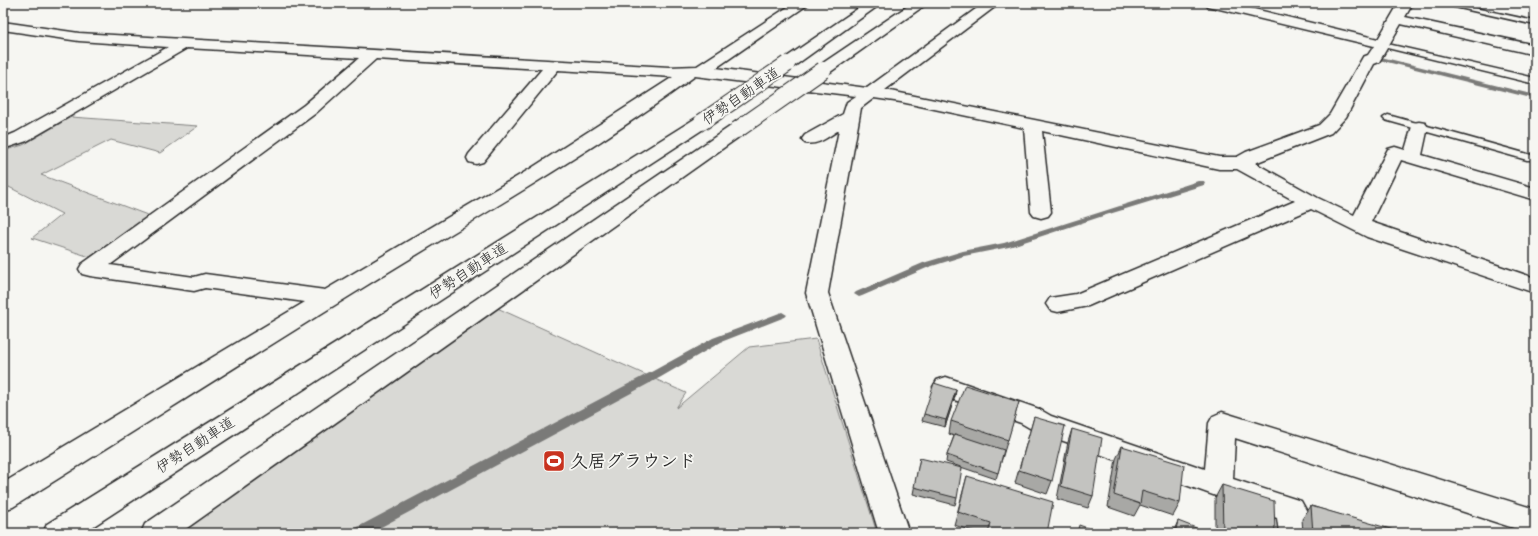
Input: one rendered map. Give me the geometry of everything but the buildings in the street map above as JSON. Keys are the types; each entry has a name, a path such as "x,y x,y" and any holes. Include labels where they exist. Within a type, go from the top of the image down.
{"main road":[{"path":"3,498 329,298 537,173 664,90 803,3"},
{"name":"伊勢自動車道","path":"58,533 702,122 875,3"},
{"name":"伊勢自動車道","path":"156,533 823,70 913,3"},
{"path":"823,70 921,3"},
{"path":"894,533 817,293 853,106 993,3"},
{"path":"1241,164 1253,156 1325,128 1337,116 1368,60 1374,59 1406,3"},
{"path":"1217,4 1382,44"},
{"path":"1397,19 1535,50"},
{"path":"3,26 79,37 184,44 695,72 901,97 1219,163 1241,164 1311,202 1359,225 1535,286"},
{"path":"3,144 21,137 184,44"},
{"path":"329,298 205,281 194,284 90,268 310,109 373,54"},
{"path":"476,158 554,65"},
{"path":"811,140 850,117"},
{"path":"1032,124 1041,212"},
{"path":"1412,158 1419,127"},
{"path":"1359,225 1395,153 1535,194"},
{"path":"1058,304 1080,301 1311,202"},
{"path":"946,387 1030,416 1042,423 1218,486 1298,518"},
{"path":"1218,486 1222,423 1535,522"}],"lane":[{"path":"1441,3 1535,23"},
{"path":"1382,44 1535,81"},
{"path":"1388,118 1531,158"}],"shaded area":[{"path":"71,117 198,126 160,153 111,140 41,175 150,216 90,257 32,238 62,214 3,184 3,151 23,145"},
{"path":"495,307 686,393 676,408 749,347 816,339 877,533 172,533"}],"waterway":[{"path":"1381,59 1535,97"},
{"path":"859,294 926,265 963,254 1006,245 1201,183"},
{"path":"358,533 657,374 717,340 782,315"}],"place":[{"name":"久居グラウンド","path":"554,461"}]}
